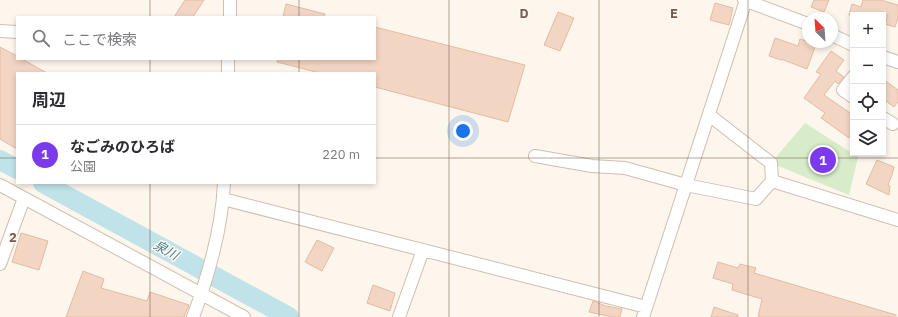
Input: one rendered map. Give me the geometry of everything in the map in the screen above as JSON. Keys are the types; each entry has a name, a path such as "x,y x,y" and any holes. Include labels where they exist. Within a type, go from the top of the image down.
{"street":[{"path":"230,0 230,16"},
{"path":"223,199 422,250 644,312 745,0 802,22"},
{"path":"0,30 16,32"},
{"path":"838,38 850,44"},
{"path":"886,58 898,62"},
{"path":"228,60 228,72"},
{"path":"850,81 843,90 850,95"},
{"path":"535,156 592,166 625,168 686,185 756,199 772,181 771,163 709,115"},
{"path":"772,181 898,220"},
{"path":"193,317 202,294 214,250 223,199 224,184"},
{"path":"0,185 244,317"},
{"path":"0,264 24,198"},
{"path":"399,317 422,250"}],"green space":[{"path":"805,123 850,152 850,156 858,157 849,195 771,163"}],"building":[{"path":"185,0 204,0 194,16 175,16"},
{"path":"814,0 829,0 824,12 811,7"},
{"path":"863,0 881,0 898,5 898,18 895,27 886,24 888,15 886,15 886,12 850,12 849,15 852,4 861,7"},
{"path":"715,3 733,8 729,25 710,20"},
{"path":"286,4 325,14 324,16 283,16"},
{"path":"558,12 574,18 560,51 544,45"},
{"path":"376,27 525,65 508,122 376,87 376,72 316,72 277,62 278,60 376,60"},
{"path":"775,38 798,46 800,39 802,40 802,48 815,48 807,69 769,56"},
{"path":"0,47 16,55 16,60 24,60 45,72 16,72 16,148 0,139"},
{"path":"831,51 844,60 836,71 844,77 838,84 835,81 824,95 850,113 849,138 821,118 825,113 804,98 821,74 816,72"},
{"path":"886,81 898,90 898,102 894,107 886,101"},
{"path":"877,160 894,167 888,185 890,186 889,195 866,184"},
{"path":"21,233 48,241 39,270 12,262"},
{"path":"317,240 334,248 322,271 305,262"},
{"path":"718,262 738,268 740,264 756,268 754,273 896,315 896,317 758,317 762,299 732,290 733,284 713,278"},
{"path":"83,271 104,279 101,288 147,301 150,292 189,305 184,317 66,317"},
{"path":"373,285 395,293 390,311 367,303"},
{"path":"593,301 606,306 622,309 620,317 612,317 589,312"},
{"path":"714,307 738,315 738,317 711,317"}],"waterway":[{"name":"泉川","path":"0,160 16,168"},
{"name":"泉川","path":"45,184 289,317"}],"place":[{"name":"なごみのひろば","path":"823,160"}]}
